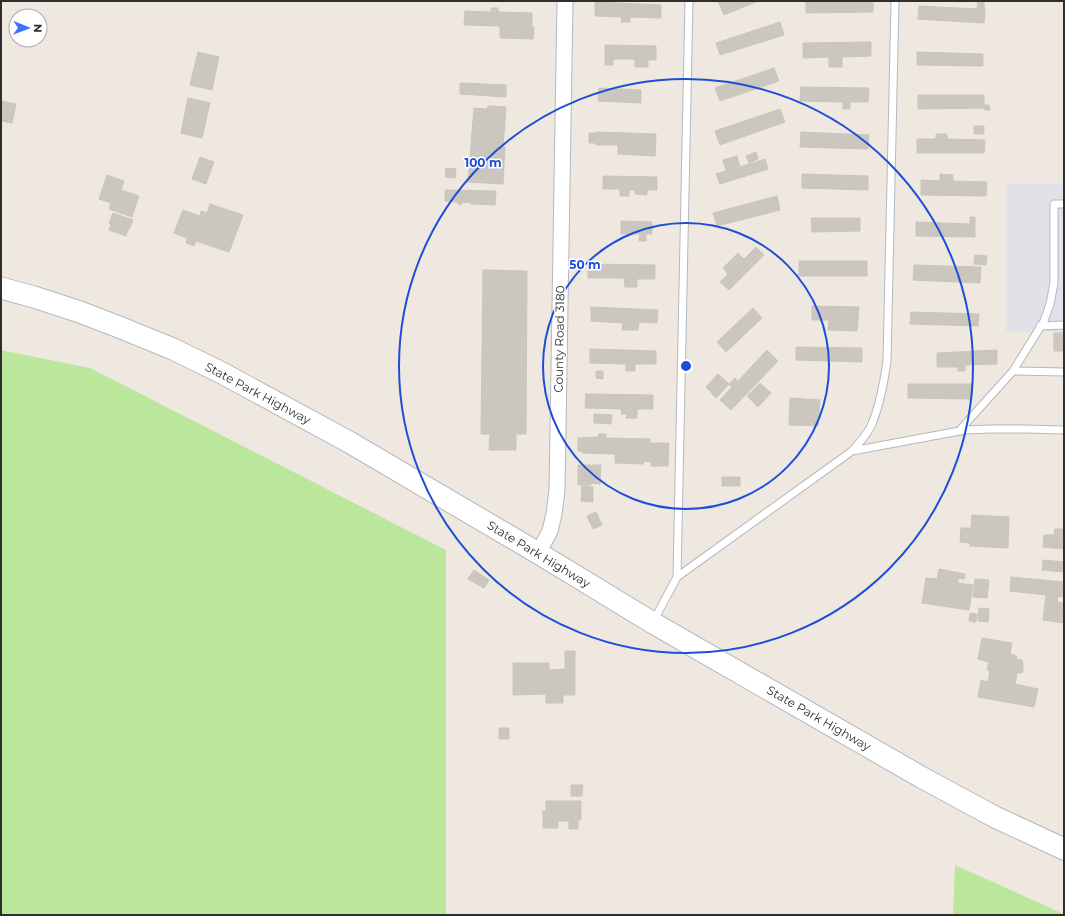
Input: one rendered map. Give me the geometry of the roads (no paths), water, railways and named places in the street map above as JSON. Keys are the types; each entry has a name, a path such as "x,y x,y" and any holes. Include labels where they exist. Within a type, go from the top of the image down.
{"main road":[{"name":"State Park Highway","path":"1,288 34,297 113,324 173,349 215,370 349,442 653,622 921,778 995,817 1064,849"}],"street":[{"name":"County Road 3180","path":"538,553 550,531 557,490 565,1"}],"lane":[{"path":"677,577 689,1"},
{"path":"653,622 677,577 852,451 862,440 871,426 880,396 887,361 895,1"},
{"path":"959,431 1013,371 1044,321 1050,304 1054,283 1054,204 1064,204"},
{"path":"1040,326 1064,326"},
{"path":"1013,371 1064,372"},
{"path":"852,451 959,431 991,429 1064,430"}]}
